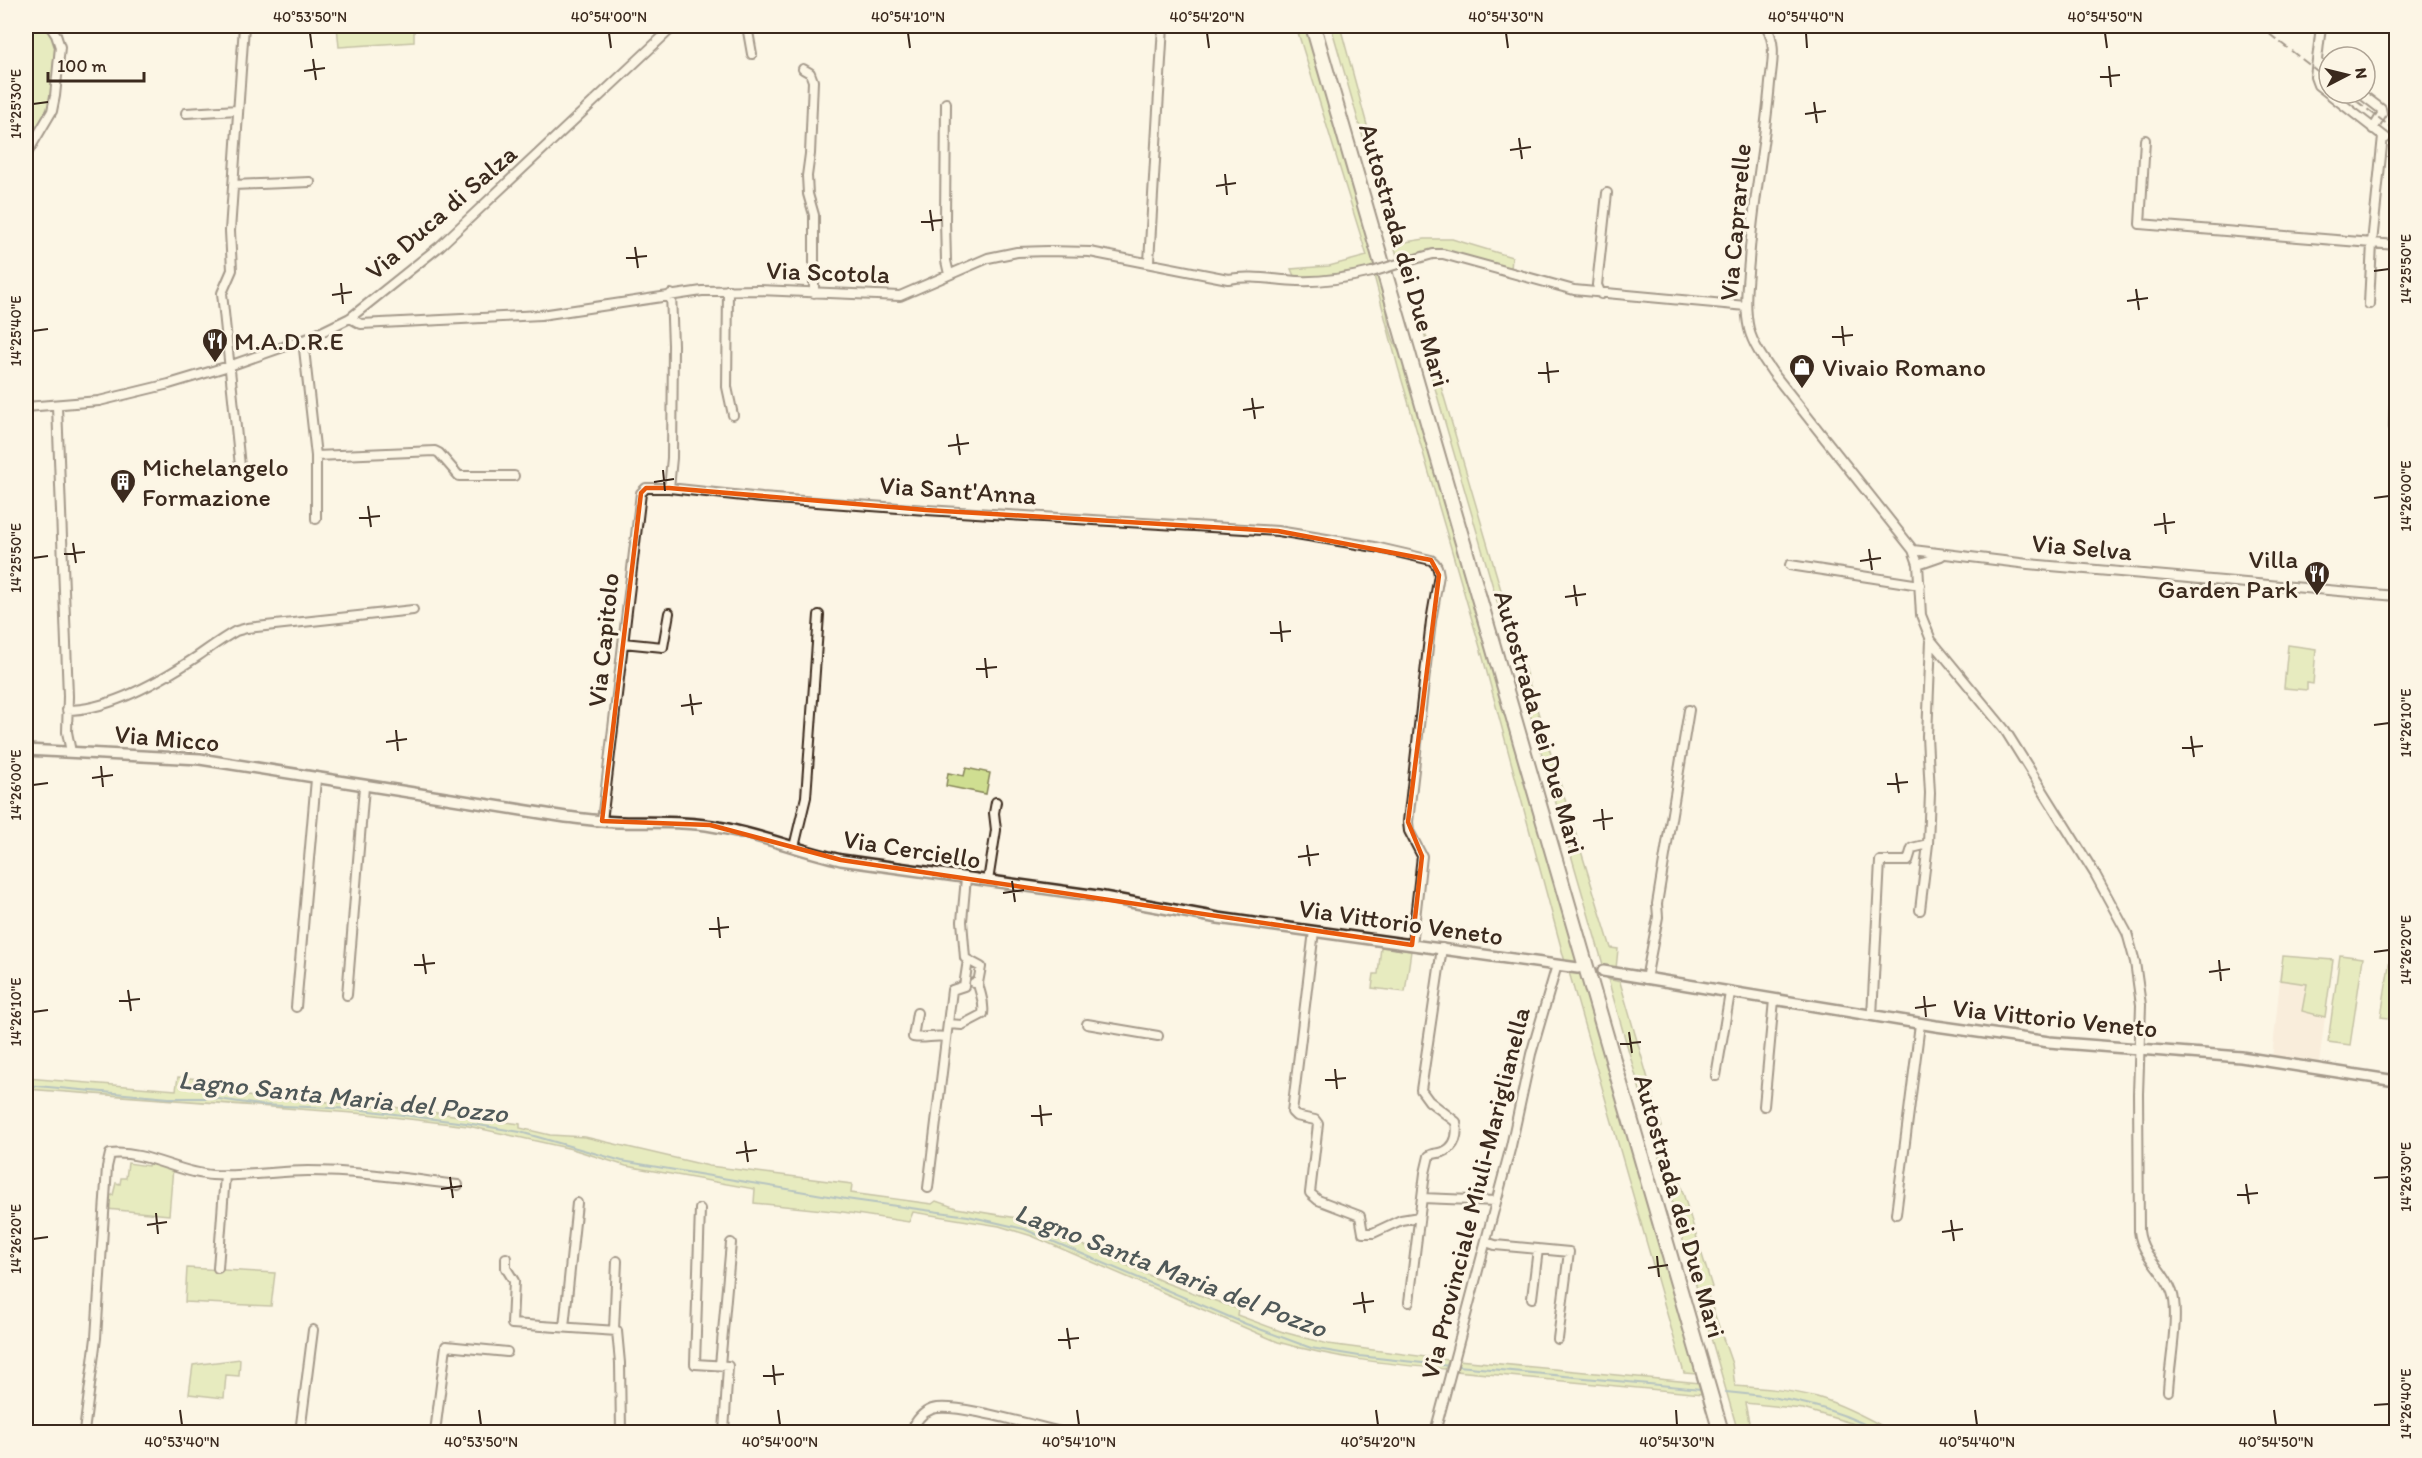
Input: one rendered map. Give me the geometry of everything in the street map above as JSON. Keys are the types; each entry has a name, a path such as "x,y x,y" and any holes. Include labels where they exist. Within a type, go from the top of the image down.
{"highway":[{"name":"Autostrada dei Due Mari","path":"1313,26 1720,1432"},
{"name":"Autostrada dei Due Mari","path":"1322,26 1730,1432"}],"street":[{"path":"26,155 52,111 55,96 60,47 50,26"},
{"path":"240,466 222,293 232,270 230,231 244,26"},
{"name":"Via Duca di Salza","path":"26,407 57,406 115,398 229,366 303,340 350,318 452,236 674,26"},
{"path":"747,26 752,54"},
{"path":"1149,262 1163,26"},
{"name":"Via Caprarelle","path":"1766,26 1771,34 1773,53 1764,139 1753,207 1746,306 1750,330 1762,358 1913,550 1918,564 1921,615 1930,640"},
{"path":"2319,45 2321,26"},
{"path":"2317,62 2315,77 2317,82"},
{"path":"803,69 810,73 813,81 807,176 808,194 814,215 814,293"},
{"path":"946,103 945,220 946,261 949,274"},
{"path":"2343,105 2385,137 2372,243 2369,304"},
{"path":"2373,129 2382,114 2381,109 2376,105"},
{"path":"186,112 238,110"},
{"path":"2145,140 2140,224 2397,245"},
{"path":"233,185 310,182"},
{"path":"1601,294 1597,285 1607,193"},
{"name":"Via Scotola","path":"350,318 361,324 541,315 671,294 728,290 900,296 988,258 1017,252 1047,251 1090,252 1228,279 1251,276 1299,281 1343,279 1433,254 1443,254 1574,290 1746,306"},
{"path":"728,290 727,387 733,415"},
{"path":"669,488 672,458 674,345 671,294"},
{"path":"303,340 316,456 316,519"},
{"path":"2394,427 2397,379"},
{"path":"57,406 65,590 67,732 71,752"},
{"path":"316,456 435,452 440,453 459,476 514,476"},
{"name":"Via Capitolo","path":"602,821 641,493 646,488 669,488"},
{"name":"Via Sant'Anna","path":"669,488 762,498 940,511 1278,531 1375,547 1431,560 1435,563 1439,575 1431,621 1408,822 1409,831 1422,856 1412,945"},
{"name":"Via Selva","path":"1913,550 1943,555 2397,596"},
{"name":"Via Selva","path":"1918,564 1943,555"},
{"path":"1790,565 1920,585"},
{"path":"67,710 97,707 124,696 171,673 236,631 413,610"},
{"path":"623,643 663,647 669,613"},
{"path":"794,847 806,797 819,615"},
{"path":"1920,910 1928,844 1930,780 1927,736 1930,640"},
{"path":"1930,640 2005,730 2121,919 2135,962 2141,1005 2139,1231 2143,1247 2173,1297 2168,1391"},
{"path":"1646,979 1658,917 1657,904 1689,710"},
{"name":"Via Micco","path":"26,750 200,759 364,787 474,801 546,815 602,821"},
{"path":"296,1007 316,779"},
{"path":"346,995 364,787"},
{"path":"988,881 996,830 994,813 996,802"},
{"name":"Via Cerciello","path":"602,821 710,825 752,833 840,860 1098,896 1218,918"},
{"path":"1872,1016 1880,861 1908,861 1912,848 1928,844"},
{"path":"948,1024 962,1025 983,1014 984,998 978,983 981,966 965,958 962,921 966,878"},
{"name":"Via Vittorio Veneto","path":"1218,918 1578,968"},
{"path":"1314,931 1292,1112 1296,1116 1315,1120 1318,1124 1310,1193 1318,1200 1360,1216 1363,1233 1373,1233 1401,1220 1419,1217"},
{"path":"1409,1302 1429,1156 1451,1147 1458,1132 1456,1122 1429,1101 1421,1089 1442,948"},
{"path":"928,1188 952,990 964,986 968,960"},
{"name":"Via Provinciale Miuli-Mariglianella","path":"1435,1432 1511,1146 1531,1054 1557,965"},
{"name":"Via Vittorio Veneto","path":"1603,971 1920,1024 2049,1041 2241,1057 2397,1081"},
{"path":"965,981 978,983"},
{"path":"1716,1076 1730,993"},
{"path":"1764,1106 1774,1000"},
{"path":"917,1013 913,1037 925,1039 933,1035 946,1037"},
{"path":"1087,1024 1158,1036"},
{"path":"1896,1214 1920,1024"},
{"path":"84,1432 96,1344 108,1156 113,1154 141,1158 199,1173 225,1175 310,1171 458,1185"},
{"path":"218,1268 225,1175"},
{"path":"1422,1198 1496,1202"},
{"path":"564,1328 577,1203"},
{"path":"700,1209 696,1364 728,1366 724,1432"},
{"path":"1486,1242 1495,1245 1569,1252 1558,1339"},
{"path":"720,1365 731,1243"},
{"path":"1532,1298 1538,1249"},
{"path":"506,1258 506,1268 514,1281 512,1324 614,1330"},
{"path":"617,1261 614,1330 617,1331 620,1363 621,1432"},
{"path":"300,1432 313,1330"},
{"path":"435,1432 446,1346 507,1352"},
{"path":"911,1432 915,1423 932,1409 952,1407 1060,1432"}],"highlighted area":[{"path":"646,488 669,488 926,510 1278,531 1431,560 1439,575 1408,822 1422,856 1412,945 841,860 710,825 602,821 641,493"}],"shaded area":[{"path":"2280,980 2307,984 2302,1011 2325,1017 2319,1064 2272,1058"}],"green space":[{"path":"26,26 46,26 55,45 50,103 26,148"},
{"path":"337,26 414,26 414,42 339,47"},
{"path":"1296,26 1307,26 1387,301 1390,331 1403,358 1579,964 1565,962 1482,654 1398,367 1372,268 1322,278 1294,276 1291,269 1329,266 1367,256"},
{"path":"1331,26 1340,26 1399,243 1425,239 1452,239 1512,257 1511,269 1451,253 1434,252 1398,259"},
{"path":"1414,295 1516,641 1611,948 1618,949 1616,969 1604,968 1430,371 1433,370 1424,332 1410,296"},
{"path":"2288,645 2316,649 2313,684 2307,683 2307,690 2284,688"},
{"path":"966,768 990,773 986,794 946,786 948,773 964,776"},
{"path":"2396,926 2396,1019 2381,1017"},
{"path":"1381,947 1411,951 1405,992 1372,988 1374,974 1378,974"},
{"path":"2340,955 2363,958 2350,1045 2328,1042"},
{"path":"2283,956 2333,960 2325,1017 2302,1011 2307,984 2280,980"},
{"path":"1569,972 1581,974 1697,1374 1684,1373"},
{"path":"1608,979 1620,982 1662,1127 1656,1129 1658,1137 1663,1136 1670,1165 1679,1180 1712,1287 1706,1290 1732,1364 1735,1386 1787,1391 1817,1397 1847,1408 1893,1432 1873,1432 1803,1409 1745,1403 1751,1432 1738,1432"},
{"path":"178,1077 230,1082 230,1095 385,1106 520,1124 520,1128 550,1135 585,1137 709,1166 852,1184 851,1193 932,1204 936,1201 956,1208 1017,1218 1017,1222 1037,1224 1166,1283 1238,1309 1237,1315 1283,1332 1328,1344 1449,1360 1445,1369 1403,1365 1361,1360 1278,1342 1032,1236 999,1226 913,1212 909,1222 843,1212 754,1203 755,1189 626,1166 572,1149 468,1126 367,1114 26,1089 26,1078 176,1090"},
{"path":"149,1162 173,1167 169,1215 107,1209 108,1196 113,1195 116,1183 120,1184 121,1178 126,1178 128,1163 148,1166"},
{"path":"187,1268 275,1273 271,1306 185,1302"},
{"path":"240,1359 239,1376 226,1375 224,1398 189,1394 193,1365"},
{"path":"1458,1360 1700,1383 1702,1394 1456,1371"}],"waterway":[{"name":"Lagno Santa Maria del Pozzo","path":"26,1085 169,1098 212,1098 260,1105 355,1109 466,1123 520,1132 622,1161 846,1199 968,1216 1024,1229 1246,1324 1311,1348 1450,1366"},
{"name":"Lagno Santa Maria del Pozzo","path":"1458,1366 1701,1389"},
{"name":"Lagno Santa Maria del Pozzo","path":"1726,1392 1806,1404 1843,1415 1880,1432"}],"railway":[{"path":"2259,26 2317,71"},
{"path":"2362,105 2396,131"}],"place":[{"name":"M.A.D.R.E","path":"215,364"},
{"name":"Vivaio Romano","path":"1802,390"},
{"name":"Michelangelo Formazione","path":"123,505"},
{"name":"Villa Garden Park","path":"2317,597"}]}
